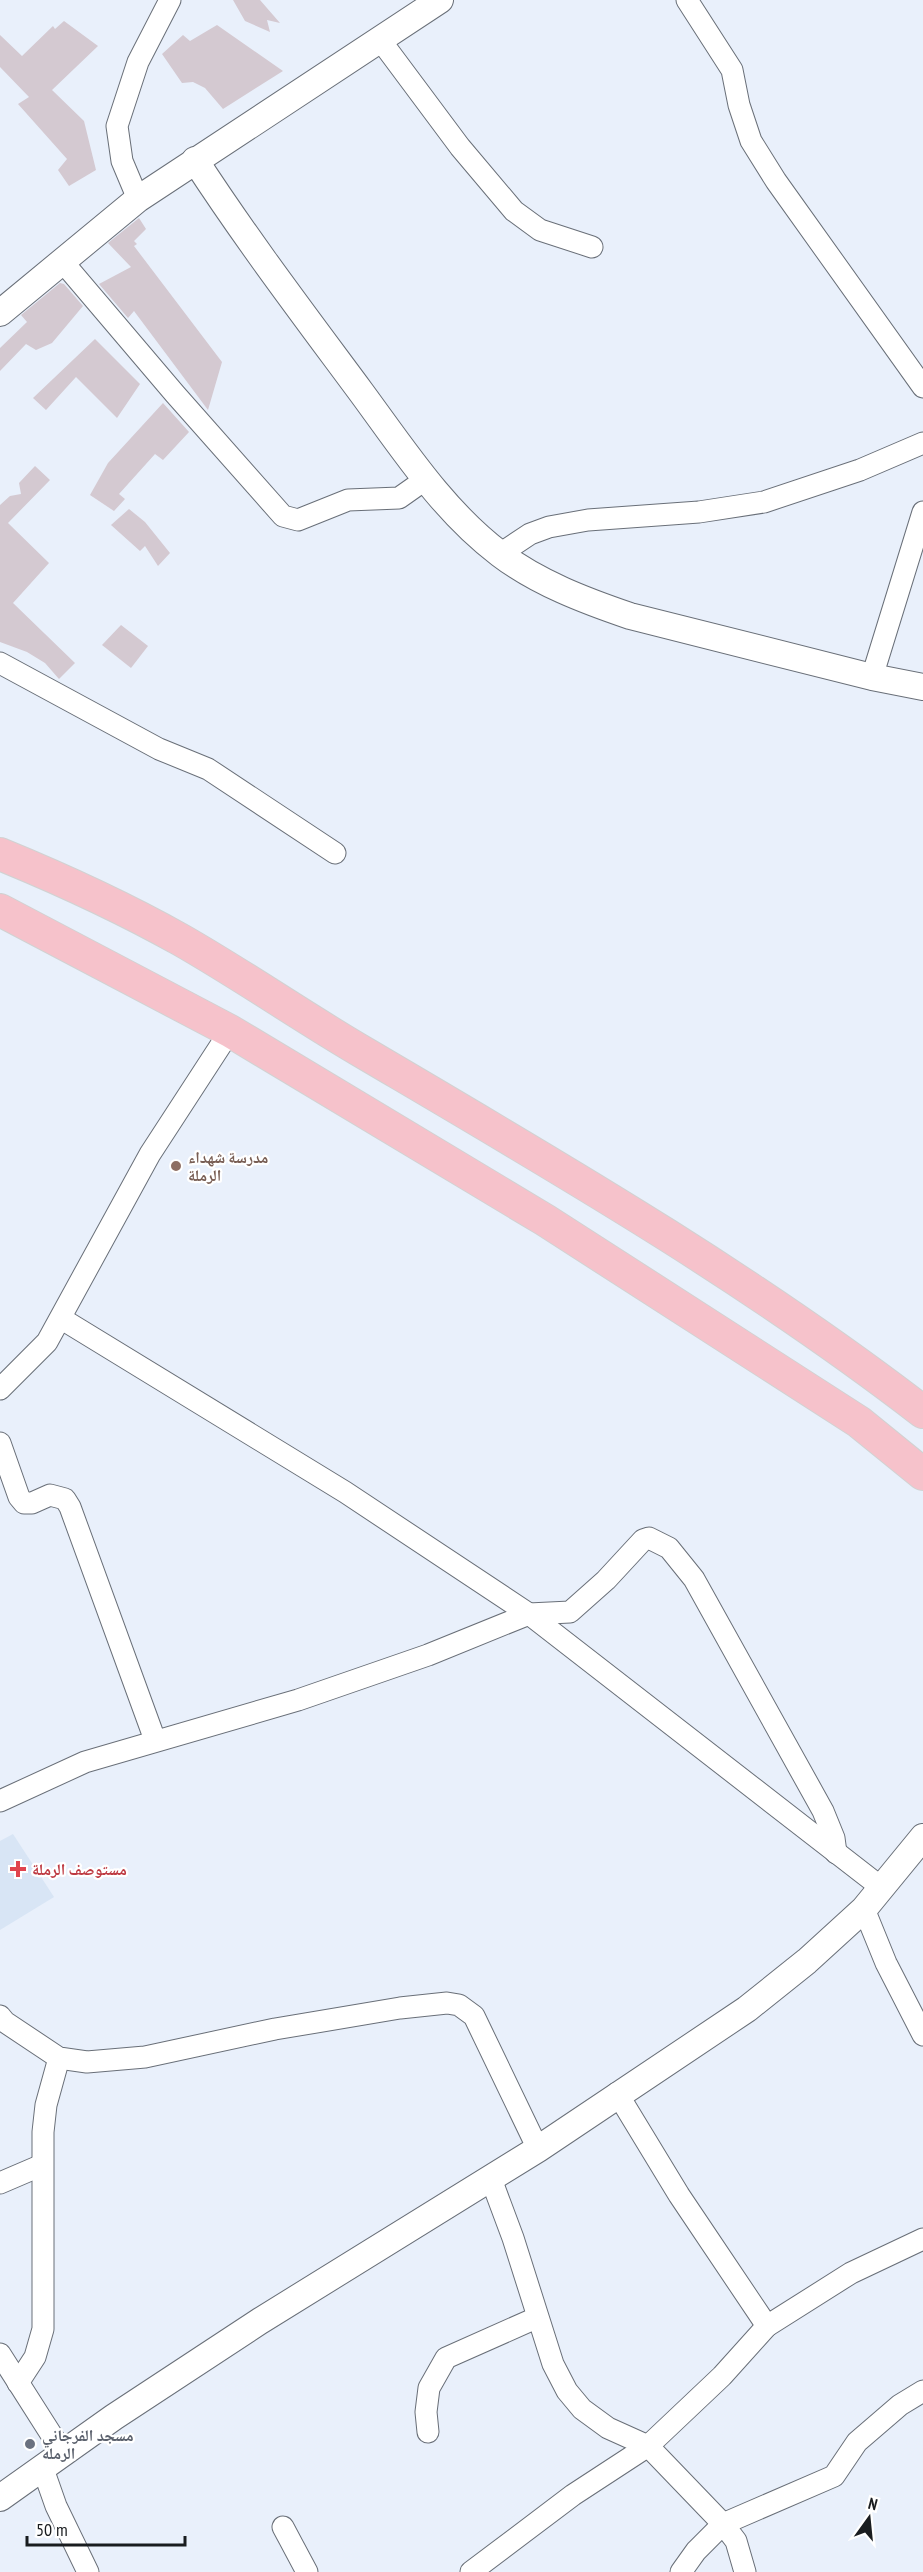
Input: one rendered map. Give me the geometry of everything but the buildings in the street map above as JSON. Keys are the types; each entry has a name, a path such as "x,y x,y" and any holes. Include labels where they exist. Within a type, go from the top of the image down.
{"main road":[{"path":"0,854 43,871 180,940 338,1038 542,1158 746,1284 923,1412"},
{"path":"4,916 230,1031 545,1220 859,1422 923,1474"}],"street":[{"path":"138,199 122,161 117,126 138,62 170,0"},
{"path":"0,313 138,199 440,0"},
{"path":"687,0 732,70 752,141 776,181 923,387"},
{"path":"381,41 460,147 514,211 540,230 592,247"},
{"path":"195,160 290,300 426,479 452,510 500,554 529,573 593,603 630,616 872,677 923,687"},
{"path":"62,261 283,516 298,520 348,500 399,498 426,479"},
{"path":"500,554 530,534 549,526 588,520 699,512 764,502 860,470 923,443"},
{"path":"872,677 923,512"},
{"path":"0,663 159,749 208,769 335,853"},
{"path":"0,1389 47,1342 62,1319 150,1154 230,1031"},
{"path":"62,1319 345,1492 529,1614 701,1745 882,1888"},
{"path":"0,1443 19,1497 24,1503 32,1503 50,1495 65,1499 70,1507 155,1740"},
{"path":"0,1801 86,1762 298,1700 428,1655 529,1614 564,1614 574,1610 644,1539 656,1539 669,1548 694,1579 730,1641 823,1811 834,1838 836,1853"},
{"path":"0,2498 260,2321 538,2149 617,2093 747,2009 864,1909 923,1837"},
{"path":"864,1909 885,1962 923,2035"},
{"path":"2,2021 58,2058 87,2062 145,2057 275,2029 389,2009 447,2003 459,2005 474,2016 538,2149"},
{"path":"18,2383 35,2357 43,2329 42,2165 46,2105 58,2058"},
{"path":"617,2093 679,2195 767,2326"},
{"path":"0,2183 42,2165"},
{"path":"491,2179 513,2238 536,2318 553,2364 567,2391 582,2409 608,2428 648,2446 723,2524 736,2541 745,2572"},
{"path":"471,2572 573,2495 648,2446 722,2376 767,2326 851,2273 923,2239"},
{"path":"428,2432 426,2412 429,2388 446,2358 536,2318"},
{"path":"0,2354 63,2453"},
{"path":"681,2572 696,2551 723,2524 834,2476 857,2442 900,2405 923,2391"},
{"path":"43,2469 56,2506 88,2572"},
{"path":"283,2527 307,2572"}],"shaded area":[{"name":"مستوصف الرملة","path":"13,1834 54,1897 0,1930 0,1841"}],"place":[{"name":"مدرسة شهداء الرملة","path":"176,1166"},
{"name":"مستوصف الرملة","path":"18,1869"},
{"name":"مسجد الفرجاني الرمله","path":"30,2444"}]}
